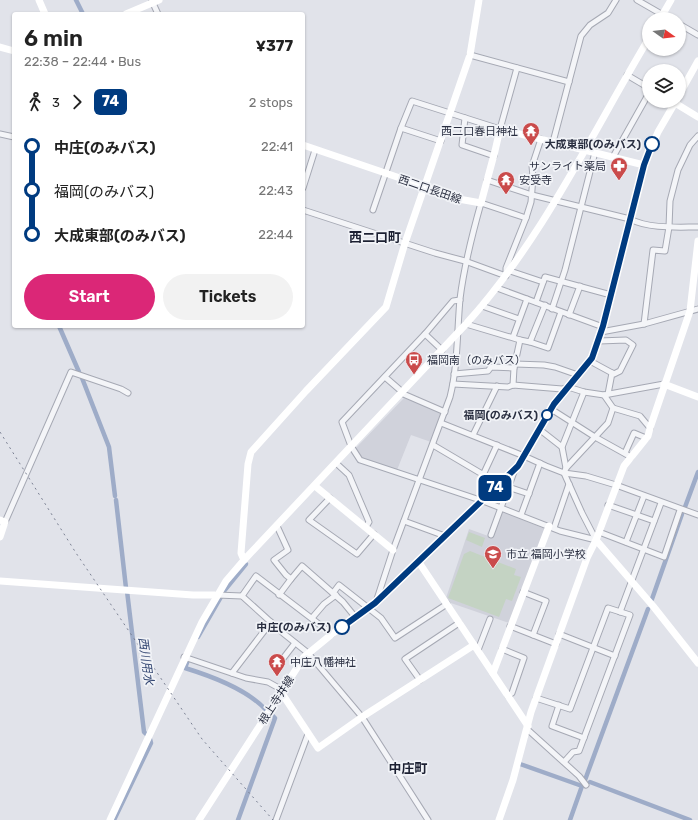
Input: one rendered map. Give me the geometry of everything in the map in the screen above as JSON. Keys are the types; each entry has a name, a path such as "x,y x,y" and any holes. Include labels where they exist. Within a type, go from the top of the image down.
{"street":[{"path":"39,0 44,12"},
{"path":"244,560 241,553 248,464 251,452 306,391 386,307 405,243 470,55 479,0"},
{"path":"553,142 581,36 590,25 608,13 616,0"},
{"path":"637,0 655,12"},
{"path":"665,12 671,0"},
{"path":"130,12 155,1 158,12"},
{"path":"686,28 698,35"},
{"path":"0,47 12,50"},
{"path":"110,820 184,657 217,594 244,560 459,332 497,288 556,200 642,50"},
{"path":"470,55 569,82"},
{"path":"686,82 698,61"},
{"path":"375,603 393,550 450,397 459,332 460,300 465,261 517,68"},
{"path":"627,75 642,84"},
{"path":"373,210 401,128 412,101 500,129 644,165"},
{"path":"613,157 642,105"},
{"name":"根上寺井線","path":"199,820 281,692 308,653 375,603 515,469 551,409 590,361 599,341 644,165 658,132 671,108"},
{"path":"684,108 698,117"},
{"path":"465,118 462,145 494,156"},
{"path":"401,128 441,141"},
{"path":"0,134 12,137"},
{"path":"644,324 653,250 665,250 669,227 670,201 678,170 690,145 698,136"},
{"path":"508,273 506,268 526,218 532,195 532,166 541,139"},
{"name":"西二口長田線","path":"305,147 444,193 453,198 481,203"},
{"path":"305,182 315,150"},
{"path":"552,309 562,281 595,152"},
{"path":"487,180 532,195 630,219 636,222 669,227 698,227"},
{"path":"481,203 526,218"},
{"path":"305,211 465,261 543,282"},
{"path":"628,455 646,438 690,311 698,241"},
{"path":"536,302 544,277 611,295"},
{"path":"569,315 580,286"},
{"path":"497,288 545,305 602,329 644,324 698,309"},
{"path":"513,337 527,298"},
{"path":"460,300 453,301 385,377 342,422 351,446 360,460 483,500 552,527 596,540"},
{"path":"530,342 545,305"},
{"path":"482,306 519,319"},
{"path":"466,324 548,348 561,312"},
{"path":"424,334 442,350"},
{"path":"513,385 520,340"},
{"path":"590,361 614,374 620,371 633,345 626,340 599,341"},
{"path":"454,374 488,371 491,367 544,365 578,375"},
{"path":"0,537 3,521 71,372 121,388 128,393"},
{"path":"612,373 606,395 613,408 640,416 650,428"},
{"path":"385,377 400,390 401,393 445,412"},
{"path":"453,384 508,387 513,385 562,389 568,387 584,392 606,395 664,384 698,397"},
{"path":"473,435 497,386"},
{"path":"584,392 562,448 565,470 569,484 596,540 698,663"},
{"path":"565,470 608,423 613,408"},
{"path":"551,409 595,437 628,455"},
{"path":"441,423 540,463 616,485 680,510 698,515"},
{"path":"539,430 562,448"},
{"path":"499,820 513,780 536,698 587,558 596,540 624,466 634,433 646,438"},
{"path":"433,445 499,484 529,494"},
{"path":"483,475 497,445"},
{"path":"336,463 348,475 369,522 366,527"},
{"path":"521,515 540,463"},
{"path":"491,535 515,469"},
{"path":"493,673 523,592 552,527 569,484"},
{"path":"315,486 393,550"},
{"path":"626,542 644,496"},
{"path":"330,498 309,520 356,554 374,534"},
{"path":"620,612 661,502"},
{"path":"608,505 654,521"},
{"path":"599,532 664,557 680,510"},
{"path":"404,521 445,536"},
{"path":"277,526 288,550 274,560 291,579"},
{"path":"418,561 476,647 527,727 579,776 586,785"},
{"path":"279,595 302,566 343,602 356,618"},
{"path":"242,596 256,576 332,634"},
{"path":"0,581 192,595 217,594 242,596 308,653 362,717 428,820"},
{"path":"312,618 334,594 339,585 381,618 395,638 447,604"},
{"path":"523,592 546,601 533,635"},
{"path":"536,698 570,708 608,608 630,615 579,751 573,752 564,762"},
{"path":"184,657 246,678 268,682 277,687 318,748 362,717 476,647 490,619"},
{"path":"232,673 271,622"},
{"path":"420,680 405,659 459,623"},
{"path":"510,626 556,644"},
{"path":"559,634 615,656"},
{"path":"278,665 295,643"},
{"path":"502,649 524,658 512,693 508,696"},
{"path":"559,705 552,726 584,738"},
{"path":"276,820 308,734"}],"shaded area":[{"path":"404,398 442,413 431,442 411,435 397,470 361,459 355,449"},
{"name":"市立 福岡小学校","path":"501,511 545,529 509,623 445,601 469,529 491,537"}],"green space":[{"path":"469,532 485,538 482,547 466,540"},
{"path":"470,551 516,569 514,575 521,577 512,601 506,599 499,617 448,598 464,554"}],"waterway":[{"name":"西川用水","path":"76,0 82,12"},
{"name":"西川用水","path":"60,328 79,372"},
{"name":"西川用水","path":"82,378 109,447 115,496"},
{"path":"685,507 698,472"},
{"name":"西川用水","path":"116,500 126,588"},
{"path":"652,599 682,514"},
{"path":"224,591 246,564"},
{"name":"西川用水","path":"127,591 144,732 146,734"},
{"path":"198,637 221,597"},
{"path":"585,780 648,609"},
{"path":"188,660 185,668 228,684 249,696 266,710"},
{"path":"238,820 275,718 272,715"},
{"name":"西川用水","path":"114,820 151,743 150,739"},
{"path":"520,764 582,786 570,820"},
{"path":"590,782 690,820"}],"railway":[{"path":"0,432 76,553 202,739 273,820"}],"bus line":[{"name":"74","path":"342,627 375,603 518,466 554,404 592,358 603,326 644,165 652,144"}],"place":[{"name":"大成東部(のみバス)","path":"652,144"},
{"name":"西二口春日神社","path":"531,146"},
{"name":"サンライト薬局","path":"619,181"},
{"name":"安受寺","path":"506,195"},
{"name":"福岡南（のみバス）","path":"414,375"},
{"name":"福岡(のみバス)","path":"547,415"},
{"name":"市立 福岡小学校","path":"493,569"},
{"name":"中庄(のみバス)","path":"342,627"},
{"name":"中庄八幡神社","path":"277,677"}],"district":[{"name":"西二口町","path":"375,237"},
{"name":"中庄町","path":"408,768"}]}
